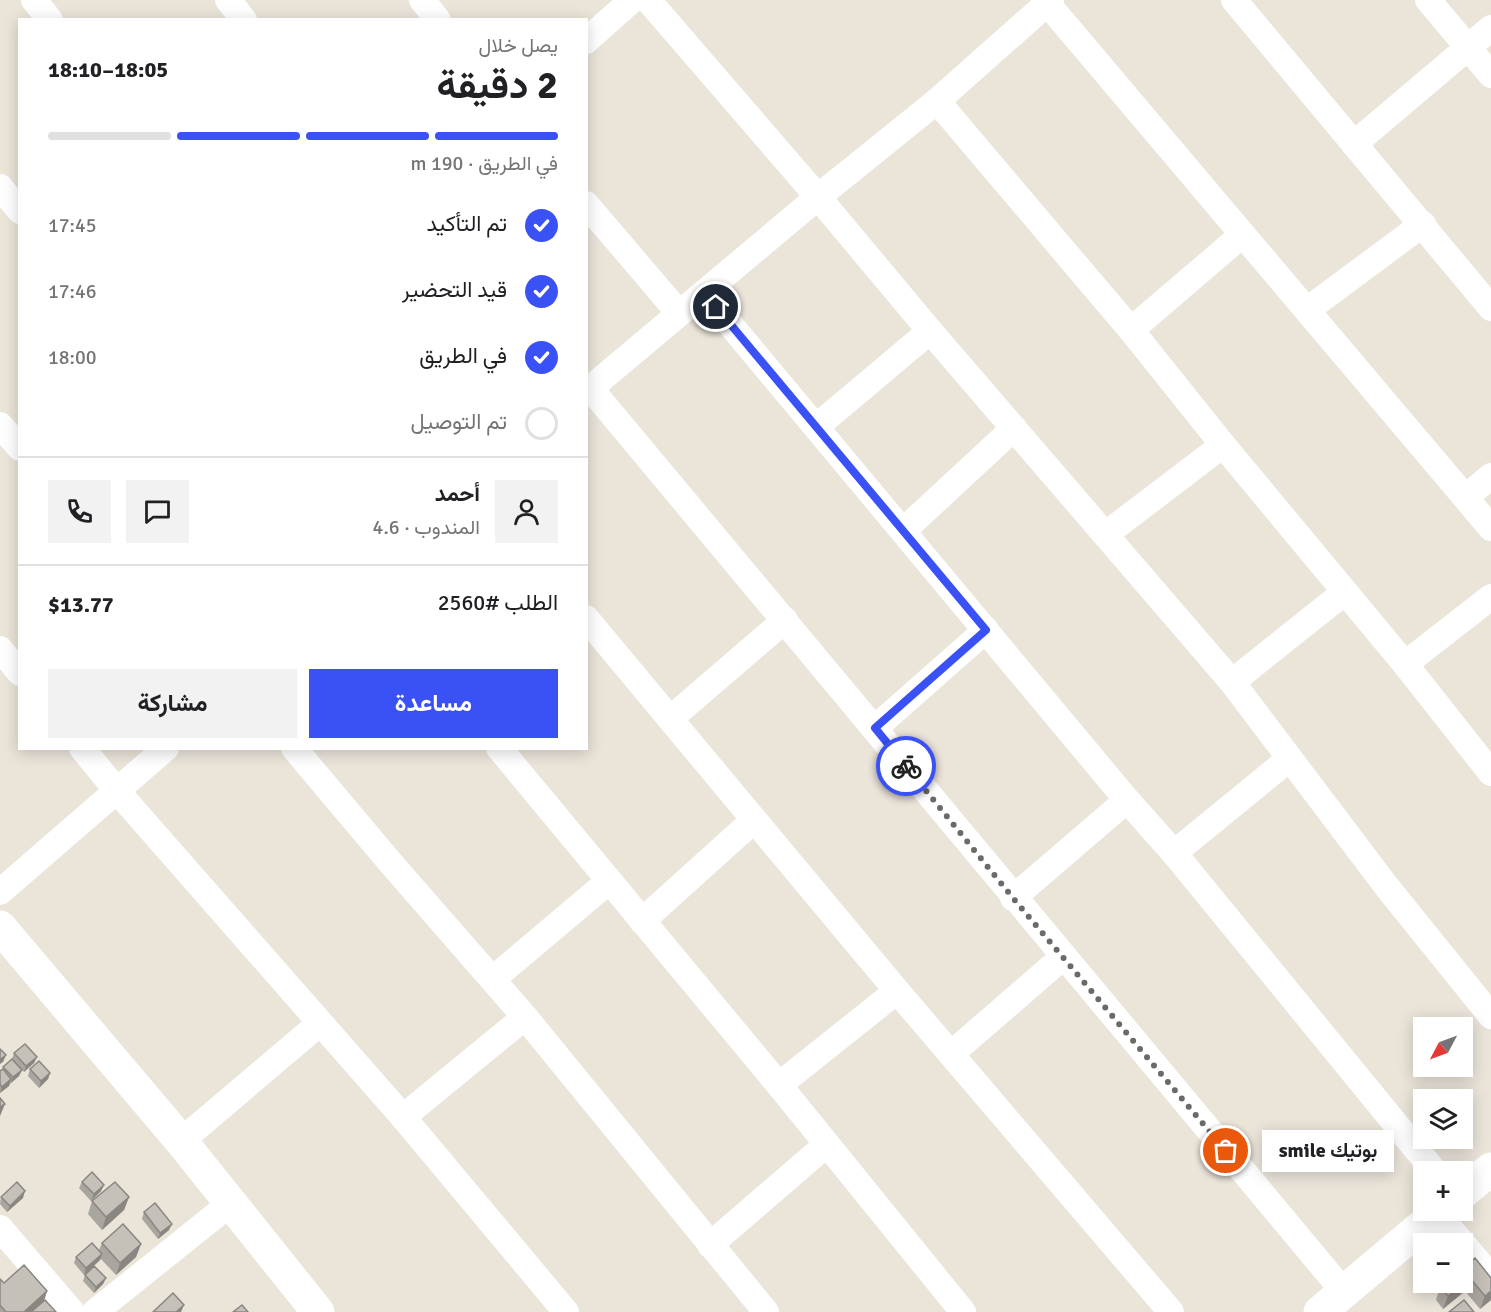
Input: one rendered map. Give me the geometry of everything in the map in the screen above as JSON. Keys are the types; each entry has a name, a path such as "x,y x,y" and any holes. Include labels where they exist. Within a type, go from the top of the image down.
{"street":[{"path":"34,0 48,18"},
{"path":"588,39 632,0"},
{"path":"648,0 1232,682 1387,887 1491,1016"},
{"path":"1234,0 1491,308"},
{"path":"1428,0 1491,75"},
{"path":"1429,1221 1328,1306 1063,957 785,620 589,390 818,197 937,101 1049,2 1242,235 1491,528"},
{"path":"1354,144 1491,27"},
{"path":"937,101 1131,330 1491,772"},
{"path":"8,185 18,207"},
{"path":"590,214 679,313"},
{"path":"1306,310 1423,224"},
{"path":"1131,330 1242,235"},
{"path":"704,293 1127,800 1174,853 1426,1161"},
{"path":"816,427 930,331"},
{"path":"0,425 18,446"},
{"path":"903,531 1014,428"},
{"path":"1106,534 1223,445"},
{"path":"1466,497 1491,476"},
{"path":"1232,682 1345,592"},
{"path":"1405,664 1491,597"},
{"path":"588,620 897,991 1171,1312"},
{"path":"670,719 785,620"},
{"path":"875,728 986,630"},
{"path":"0,649 18,671"},
{"path":"84,750 403,1117 566,1312"},
{"path":"0,892 164,750"},
{"path":"296,750 525,1017 766,1312"},
{"path":"501,750 780,1085 826,1145 963,1312"},
{"path":"1174,853 1289,759"},
{"path":"1013,898 1127,800"},
{"path":"642,921 754,820"},
{"path":"493,979 609,881"},
{"path":"0,927 181,1141 318,1312"},
{"path":"951,1054 1063,957"},
{"path":"780,1085 897,991"},
{"path":"403,1117 525,1017"},
{"path":"181,1141 320,1023"},
{"path":"710,1245 826,1145"},
{"path":"1473,1184 1491,1169"},
{"path":"95,1312 231,1203"},
{"path":"1447,1221 1491,1277"},
{"path":"0,1228 72,1312"}],"building":[{"path":"25,1044 37,1057 26,1066 14,1053"},
{"path":"0,1049 6,1055 0,1060"},
{"path":"12,1059 22,1070 13,1077 3,1067"},
{"path":"39,1061 50,1073 41,1081 30,1069"},
{"path":"3,1069 11,1079 2,1087 0,1071"},
{"path":"92,1172 104,1185 94,1194 82,1182"},
{"path":"17,1182 25,1191 10,1206 1,1197"},
{"path":"115,1182 129,1197 106,1217 92,1201"},
{"path":"155,1203 172,1224 160,1233 144,1212"},
{"path":"123,1224 141,1244 120,1263 102,1243"},
{"path":"92,1243 102,1254 86,1268 76,1257"},
{"path":"1475,1258 1491,1278 1491,1291 1485,1296 1473,1282 1473,1260"},
{"path":"24,1265 47,1291 24,1312 6,1312 0,1305 0,1279 4,1283"},
{"path":"94,1266 106,1278 96,1287 85,1275"},
{"path":"173,1293 184,1305 176,1312 153,1312"},
{"path":"45,1300 56,1312 31,1312"},
{"path":"1464,1300 1474,1312 1449,1312"},
{"path":"242,1305 248,1312 233,1312"}],"way so far":[{"path":"906,766 1013,898 1226,1151"}],"place":[{"name":"بوتيك smile","path":"1226,1151"}],"route":[{"path":"716,307 986,630 875,728 906,766"}]}
